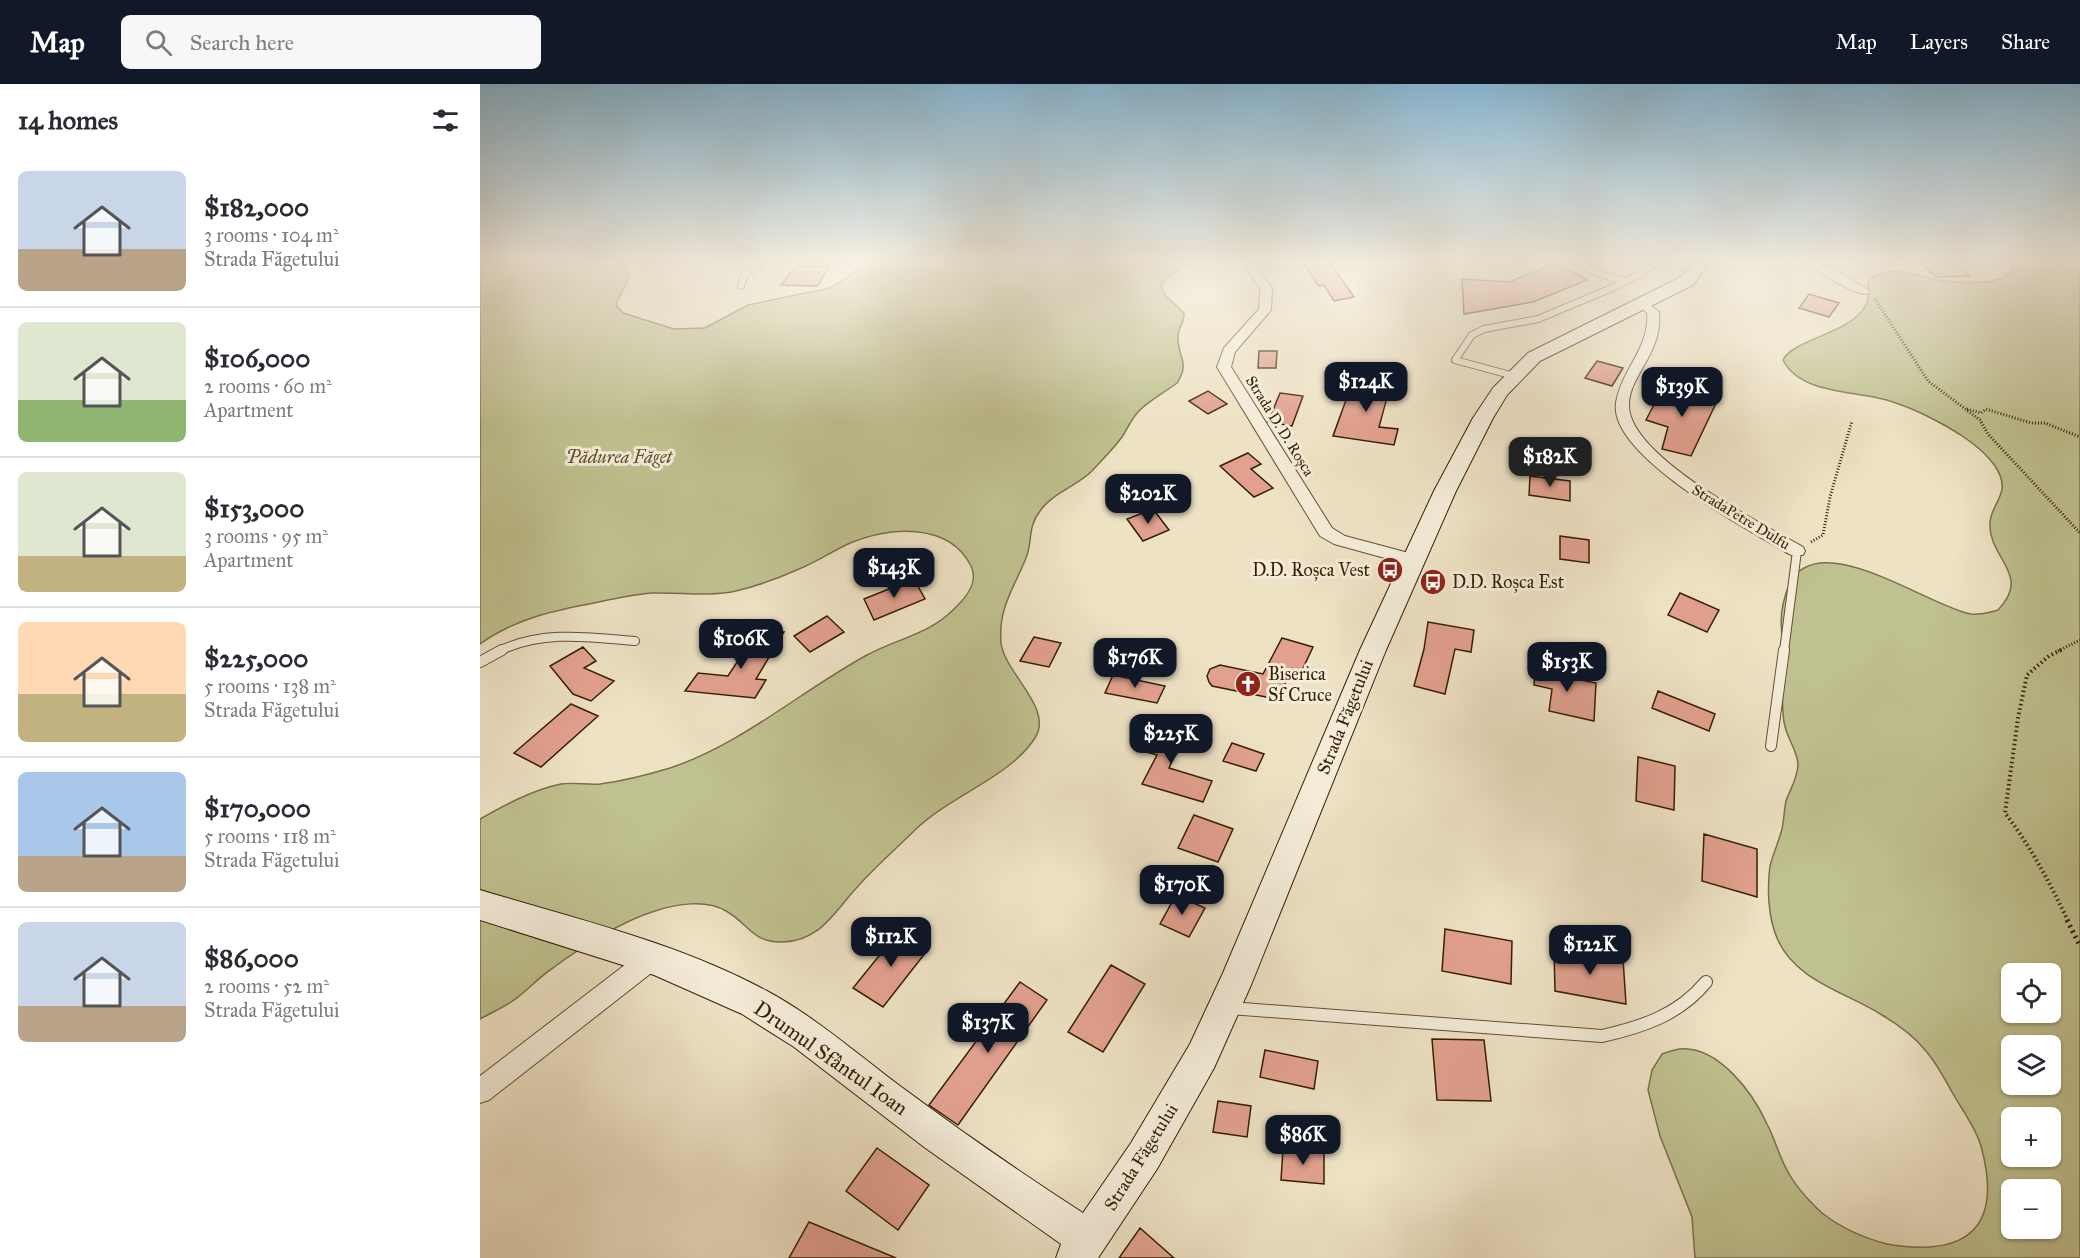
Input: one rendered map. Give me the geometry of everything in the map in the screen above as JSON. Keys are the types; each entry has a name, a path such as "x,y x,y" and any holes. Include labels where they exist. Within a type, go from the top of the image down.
{"main road":[{"name":"Strada Făgetului","path":"1082,1249 1149,1146 1202,1056 1225,1007 1373,650 1445,490 1483,418 1514,376 1534,357 1621,315"},
{"name":"Drumul Sfântul Ioan","path":"480,905 651,959 718,984 794,1027 992,1176 1082,1249"}],"street":[{"name":"Strada D. D. Roșca","path":"1261,315 1229,351 1224,367 1326,532 1340,540 1414,560"},
{"name":"StradaPetre Dulfu","path":"1653,315 1654,331 1622,407 1626,421 1637,442 1696,493 1797,551"},
{"path":"480,1091 651,959"}],"lane":[{"path":"1514,376 1455,360 1472,335 1484,329 1538,319 1548,315"},
{"path":"1771,746 1797,551"},
{"path":"480,662 496,651 520,640 549,635 635,641"},
{"path":"1225,1007 1602,1036 1633,1030 1661,1017 1687,1003 1706,982"}],"path":[{"path":"1885,315 1928,381 1980,420 1988,434 2080,533"},
{"path":"1964,408 1981,413 1986,409 2031,423 2045,423 2080,438"},
{"path":"1797,551 1823,535 1830,496 1852,421"},
{"path":"2080,640 2049,656 2027,675 2018,718 2005,813 2033,851 2080,946"}],"green space":[{"name":"Pădurea Făget","path":"480,315 629,315 674,329 705,328 730,315 1184,315 1178,336 1183,370 1177,383 1141,409 1119,441 1092,471 1051,499 1033,523 1028,552 1004,609 1001,643 1004,655 1034,703 1039,727 1035,738 1011,764 945,806 916,829 867,877 827,922 808,936 783,942 764,939 726,911 709,905 691,904 663,908 642,915 602,935 548,972 514,1000 480,1019 480,819 519,798 540,790 566,783 600,784 644,775 696,758 722,745 867,655 924,630 945,617 962,600 972,584 971,566 961,552 948,541 933,535 899,531 881,534 848,544 791,572 744,589 715,594 663,593 626,596 567,608 522,621 480,644"},
{"path":"1859,315 2080,315 2080,1258 1695,1258 1692,1217 1660,1136 1648,1090 1652,1070 1662,1054 1670,1051 1693,1050 1720,1063 1732,1073 1753,1099 1770,1130 1784,1165 1807,1198 1829,1218 1861,1236 1887,1244 1915,1247 1939,1246 1959,1240 1973,1230 1983,1216 1987,1197 1987,1174 1981,1146 1972,1125 1929,1055 1911,1035 1899,1026 1823,984 1796,965 1785,953 1777,938 1770,912 1770,866 1782,829 1786,801 1798,769 1796,753 1785,727 1782,701 1781,618 1789,585 1803,568 1823,563 1848,566 1875,574 1971,614 1998,610 2008,597 2011,586 2010,576 1991,535 1990,522 2002,490 2002,483 1995,466 1981,450 1944,425 1914,410 1890,401 1812,384 1790,371 1783,360 1798,347 1848,323"}],"building":[{"path":"1259,351 1277,351 1276,368 1258,368"},
{"path":"1597,361 1623,368 1612,386 1585,378"},
{"path":"1354,378 1391,383 1379,427 1398,429 1394,445 1333,436"},
{"path":"1665,384 1718,399 1691,456 1662,449 1668,427 1646,420"},
{"path":"1208,391 1227,404 1208,414 1189,401"},
{"path":"1280,393 1303,396 1292,426 1268,422"},
{"path":"1248,453 1261,464 1251,469 1273,488 1254,497 1220,466"},
{"path":"1530,476 1570,481 1570,501 1529,495"},
{"path":"1153,509 1169,530 1143,541 1127,519"},
{"path":"1560,536 1589,540 1589,563 1560,559"},
{"path":"914,579 925,599 874,620 864,599"},
{"path":"1680,593 1719,610 1707,632 1668,615"},
{"path":"827,616 844,632 810,652 794,636"},
{"path":"1428,622 1474,630 1471,652 1455,649 1445,694 1414,686 1424,649"},
{"path":"758,630 784,632 756,679 766,680 755,698 685,691 698,673 728,676"},
{"path":"1034,637 1061,643 1049,667 1020,661"},
{"path":"1282,638 1313,647 1297,681 1287,678 1280,700 1212,686 1209,682 1207,676 1210,669 1220,665 1263,674"},
{"path":"583,647 596,661 584,668 614,681 591,701 573,694 550,666"},
{"path":"1536,664 1562,668 1561,676 1596,683 1594,721 1549,711 1552,689 1534,685"},
{"path":"1113,675 1165,686 1157,703 1105,693"},
{"path":"1658,691 1715,714 1709,731 1652,708"},
{"path":"571,704 598,716 541,767 514,753"},
{"path":"1152,723 1186,731 1169,768 1212,781 1203,802 1142,784 1157,755 1139,750"},
{"path":"1232,743 1264,754 1256,771 1223,761"},
{"path":"1638,757 1675,766 1674,810 1636,801"},
{"path":"1194,815 1233,829 1218,862 1178,848"},
{"path":"1704,834 1757,849 1757,897 1702,881"},
{"path":"1176,895 1205,908 1189,937 1160,924"},
{"path":"1445,929 1512,941 1511,984 1442,971"},
{"path":"900,930 930,947 883,1007 853,988"},
{"path":"1554,948 1623,959 1626,1004 1555,991"},
{"path":"1111,965 1145,984 1103,1052 1068,1032"},
{"path":"1020,982 1047,1000 958,1125 929,1105"},
{"path":"1432,1039 1484,1040 1491,1101 1437,1100"},
{"path":"1265,1050 1318,1061 1314,1089 1260,1077"},
{"path":"1218,1101 1251,1106 1247,1137 1213,1132"},
{"path":"877,1148 929,1185 898,1230 846,1191"},
{"path":"1283,1149 1324,1152 1324,1184 1281,1180"},
{"path":"809,1222 896,1258 789,1258"},
{"path":"1140,1228 1174,1258 1119,1258"}],"place":[{"name":"D.D. Roșca Vest","path":"1390,570"},
{"name":"D.D. Roșca Est","path":"1433,582"},
{"name":"Biserica Sf Cruce","path":"1248,684"}]}
